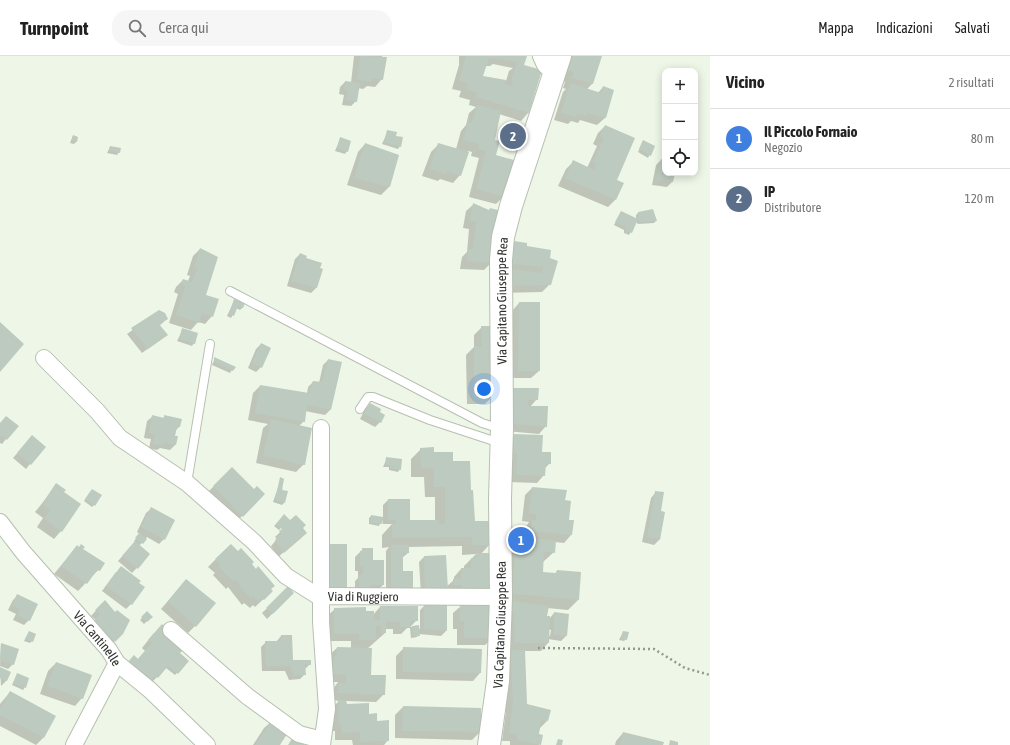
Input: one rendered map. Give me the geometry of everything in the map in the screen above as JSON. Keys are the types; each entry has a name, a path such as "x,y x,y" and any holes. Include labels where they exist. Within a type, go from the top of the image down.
{"street":[{"path":"541,56 545,65 557,65"},
{"name":"Via Capitano Giuseppe Rea","path":"489,745 498,681 501,597 501,260 503,237 511,206 557,65"},
{"path":"44,358 97,411 120,438 187,483 254,542 286,576 321,598"},
{"path":"321,428 321,598"},
{"name":"Via Cantinelle","path":"0,522 23,552 109,650 117,663 150,690 207,745"},
{"name":"Via di Ruggiero","path":"171,630 247,696 299,734 322,743 327,709 320,622 321,598 331,596 501,597"},
{"path":"74,745 117,663"}],"lane":[{"path":"230,291 482,423 502,436"},
{"path":"187,483 210,344"},
{"path":"360,409 368,397 373,397 430,420 502,436"}],"path":[{"path":"538,648 654,649 686,668 710,675"}],"building":[{"path":"360,56 387,57 383,80 372,78 372,82 357,80"},
{"path":"466,56 527,56 524,65 542,70 529,113 476,97 477,93 466,89 468,84 459,81","holes":["489,58 517,62 511,80 513,80 512,86 505,84 506,80 483,76"]},
{"path":"602,56 593,84 572,78 574,72 565,69 569,57"},
{"path":"345,81 360,83 357,102 346,100 348,90 344,90"},
{"path":"570,83 601,93 603,86 614,90 606,118 587,113 586,116 577,114 576,117 561,113"},
{"path":"477,105 501,111 495,140 500,141 496,155 514,160 505,197 476,189 486,151 478,149 479,144 463,140 468,122 472,123"},
{"path":"605,125 635,138 617,180 624,183 616,200 565,178 573,160 594,170 596,164 593,162 604,138 600,136"},
{"path":"387,130 397,132 396,136 403,137 401,147 384,142"},
{"path":"507,130 521,133 518,147 504,144"},
{"path":"73,135 78,137 77,142 71,141"},
{"path":"340,137 351,141 348,152 337,148"},
{"path":"643,140 655,146 651,156 639,149"},
{"path":"365,143 399,155 390,187 354,178"},
{"path":"438,143 469,152 461,176 447,171 446,174 429,169"},
{"path":"110,146 121,148 120,153 109,151"},
{"path":"662,159 662,176 674,176 673,182 656,180"},
{"path":"473,203 489,210 490,208 502,211 492,263 467,261 469,249 473,249 476,221 470,221"},
{"path":"653,209 657,221 641,222 638,219 638,212"},
{"path":"621,211 638,219 632,233 625,231 626,227 615,222"},
{"path":"514,241 527,243 527,246 551,250 550,258 558,261 551,285 510,286 510,269 542,273 543,267 511,264"},
{"path":"200,248 218,257 206,295 219,299 213,317 202,313 199,323 176,315 185,286 181,285 183,279 192,282 197,268 194,267"},
{"path":"300,253 307,256 306,258 322,263 320,268 323,269 317,288 291,281"},
{"path":"234,299 245,303 243,308 238,306 234,316 229,314"},
{"path":"519,302 540,302 540,371 518,371"},
{"path":"159,310 165,313 168,319 159,324 168,335 148,349 131,328"},
{"path":"0,322 24,344 0,372"},
{"path":"481,326 493,326 494,396 474,397 474,346 482,346"},
{"path":"182,328 198,333 195,344 179,339"},
{"path":"261,343 271,348 262,368 252,363"},
{"path":"214,357 236,367 233,371 214,362"},
{"path":"328,359 342,362 331,410 307,405 305,422 255,413 260,385 309,393 313,381 322,382"},
{"path":"512,388 539,388 538,400 528,400 528,406 548,406 547,427 511,424"},
{"path":"370,403 381,409 380,412 385,415 381,423 364,414"},
{"path":"152,415 164,418 164,415 182,419 180,427 177,427 175,436 178,436 176,445 164,443 163,446 153,444 155,434 149,433"},
{"path":"6,416 19,426 7,440 2,436 0,437 0,423"},
{"path":"271,419 312,428 305,465 263,456"},
{"path":"514,434 543,435 542,452 551,452 551,464 546,464 545,476 516,475 517,453 514,453"},
{"path":"32,435 46,447 31,465 17,453"},
{"path":"434,447 434,452 453,452 453,461 470,461 471,490 473,490 475,521 491,521 491,545 472,545 472,537 392,538 392,524 396,524 396,520 388,520 388,499 410,499 410,520 439,520 439,524 445,524 445,487 434,487 434,468 421,468 420,448"},
{"path":"386,457 402,459 401,470 390,468 391,465 385,465"},
{"path":"232,467 254,489 257,486 265,494 243,517 213,486"},
{"path":"280,477 284,479 282,490 288,491 285,503 275,500"},
{"path":"56,483 66,490 64,492 81,504 62,532 44,519 50,510 42,504"},
{"path":"532,487 567,490 565,500 571,501 569,520 574,520 572,535 531,531 532,520 536,520 536,514 529,514"},
{"path":"92,489 102,495 95,506 85,499"},
{"path":"655,491 664,492 661,511 665,512 660,540 647,537"},
{"path":"151,507 175,520 165,540 141,527"},
{"path":"284,514 290,520 296,515 306,525 303,528 307,533 284,553 275,540 281,534 279,531 282,529 276,524"},
{"path":"371,515 383,517 382,524 371,523"},
{"path":"139,533 147,539 143,544 135,538"},
{"path":"517,537 556,541 555,553 544,552 543,572 556,573 557,570 581,572 579,600 512,594"},
{"path":"135,541 150,554 138,569 122,556"},
{"path":"81,544 85,547 83,549 105,563 100,571 97,570 87,584 61,566 77,545 79,547"},
{"path":"231,544 238,551 241,548 254,562 252,564 256,569 258,566 275,586 271,589 273,591 264,600 261,598 258,602 253,596 251,598 239,586 240,585 236,580 234,582 219,567 221,565 215,559"},
{"path":"329,544 347,544 347,589 329,589"},
{"path":"391,545 409,545 409,553 403,553 403,571 413,571 413,589 391,589"},
{"path":"362,548 373,548 373,560 384,560 384,585 370,585 370,589 359,589 359,575 363,575 363,566 360,567 360,551 362,551"},
{"path":"476,553 491,553 491,579 489,579 489,590 462,590 462,585 453,585 453,579 461,579 461,568 471,568 471,558 476,558"},
{"path":"446,555 448,590 425,590 424,556"},
{"path":"121,566 141,581 139,583 145,587 132,605 106,586"},
{"path":"186,579 216,603 196,627 168,601"},
{"path":"288,586 294,593 273,614 266,608"},
{"path":"17,594 38,604 30,621 17,615 20,609 12,605"},
{"path":"105,600 115,612 117,610 130,620 123,634 115,642 93,622 100,614 95,610"},
{"path":"513,601 549,606 547,616 550,616 549,643 515,643 514,613 512,613"},
{"path":"424,604 447,604 447,631 424,629"},
{"path":"460,605 494,605 494,638 464,638 464,621 460,621"},
{"path":"380,606 418,606 418,621 410,621 410,627 400,627 400,622 386,622 386,633 381,633 381,626 376,626 376,640 359,640 359,634 334,634 334,608 366,607 366,611 374,611 374,620 380,620"},
{"path":"147,611 153,617 147,622 141,617"},
{"path":"554,612 569,614 567,636 554,635"},
{"path":"162,624 182,642 185,648 180,653 189,661 178,674 168,666 158,678 155,676 148,684 126,664 134,655 138,659 152,643 148,640"},
{"path":"419,625 420,636 413,636 412,626"},
{"path":"29,631 36,634 33,642 25,639"},
{"path":"623,631 629,632 627,640 621,638"},
{"path":"281,635 292,635 293,660 311,660 311,665 305,664 306,675 294,676 290,666 266,666 265,641 281,641"},
{"path":"1,643 19,649 14,665 0,660"},
{"path":"337,647 372,648 371,675 386,675 385,695 338,693 339,683 346,683 346,675 333,674 334,656 336,656"},
{"path":"403,647 482,649 481,673 403,672"},
{"path":"510,650 525,650 527,704 551,710 548,721 541,720 539,734 543,735 541,745 517,740 517,734 509,733 513,703"},
{"path":"56,662 92,675 83,699 47,686"},
{"path":"0,667 11,672 7,681 0,678"},
{"path":"17,673 29,678 26,688 13,683"},
{"path":"10,691 56,716 44,738 0,715 0,709"},
{"path":"338,700 346,700 347,704 369,703 369,714 377,713 377,721 389,720 389,741 360,742 360,732 342,733 342,724 339,724"},
{"path":"403,706 481,708 481,732 402,731"},
{"path":"272,720 289,731 280,745 255,745"},
{"path":"623,732 664,742 663,745 620,745"},
{"path":"293,737 305,743 304,745 288,745"},
{"path":"558,739 563,740 562,745 556,745"},
{"path":"670,740 678,742 678,745 669,745"}],"place":[{"name":"IP","path":"513,136"},
{"name":"Il Piccolo Fornaio","path":"521,540"}]}
